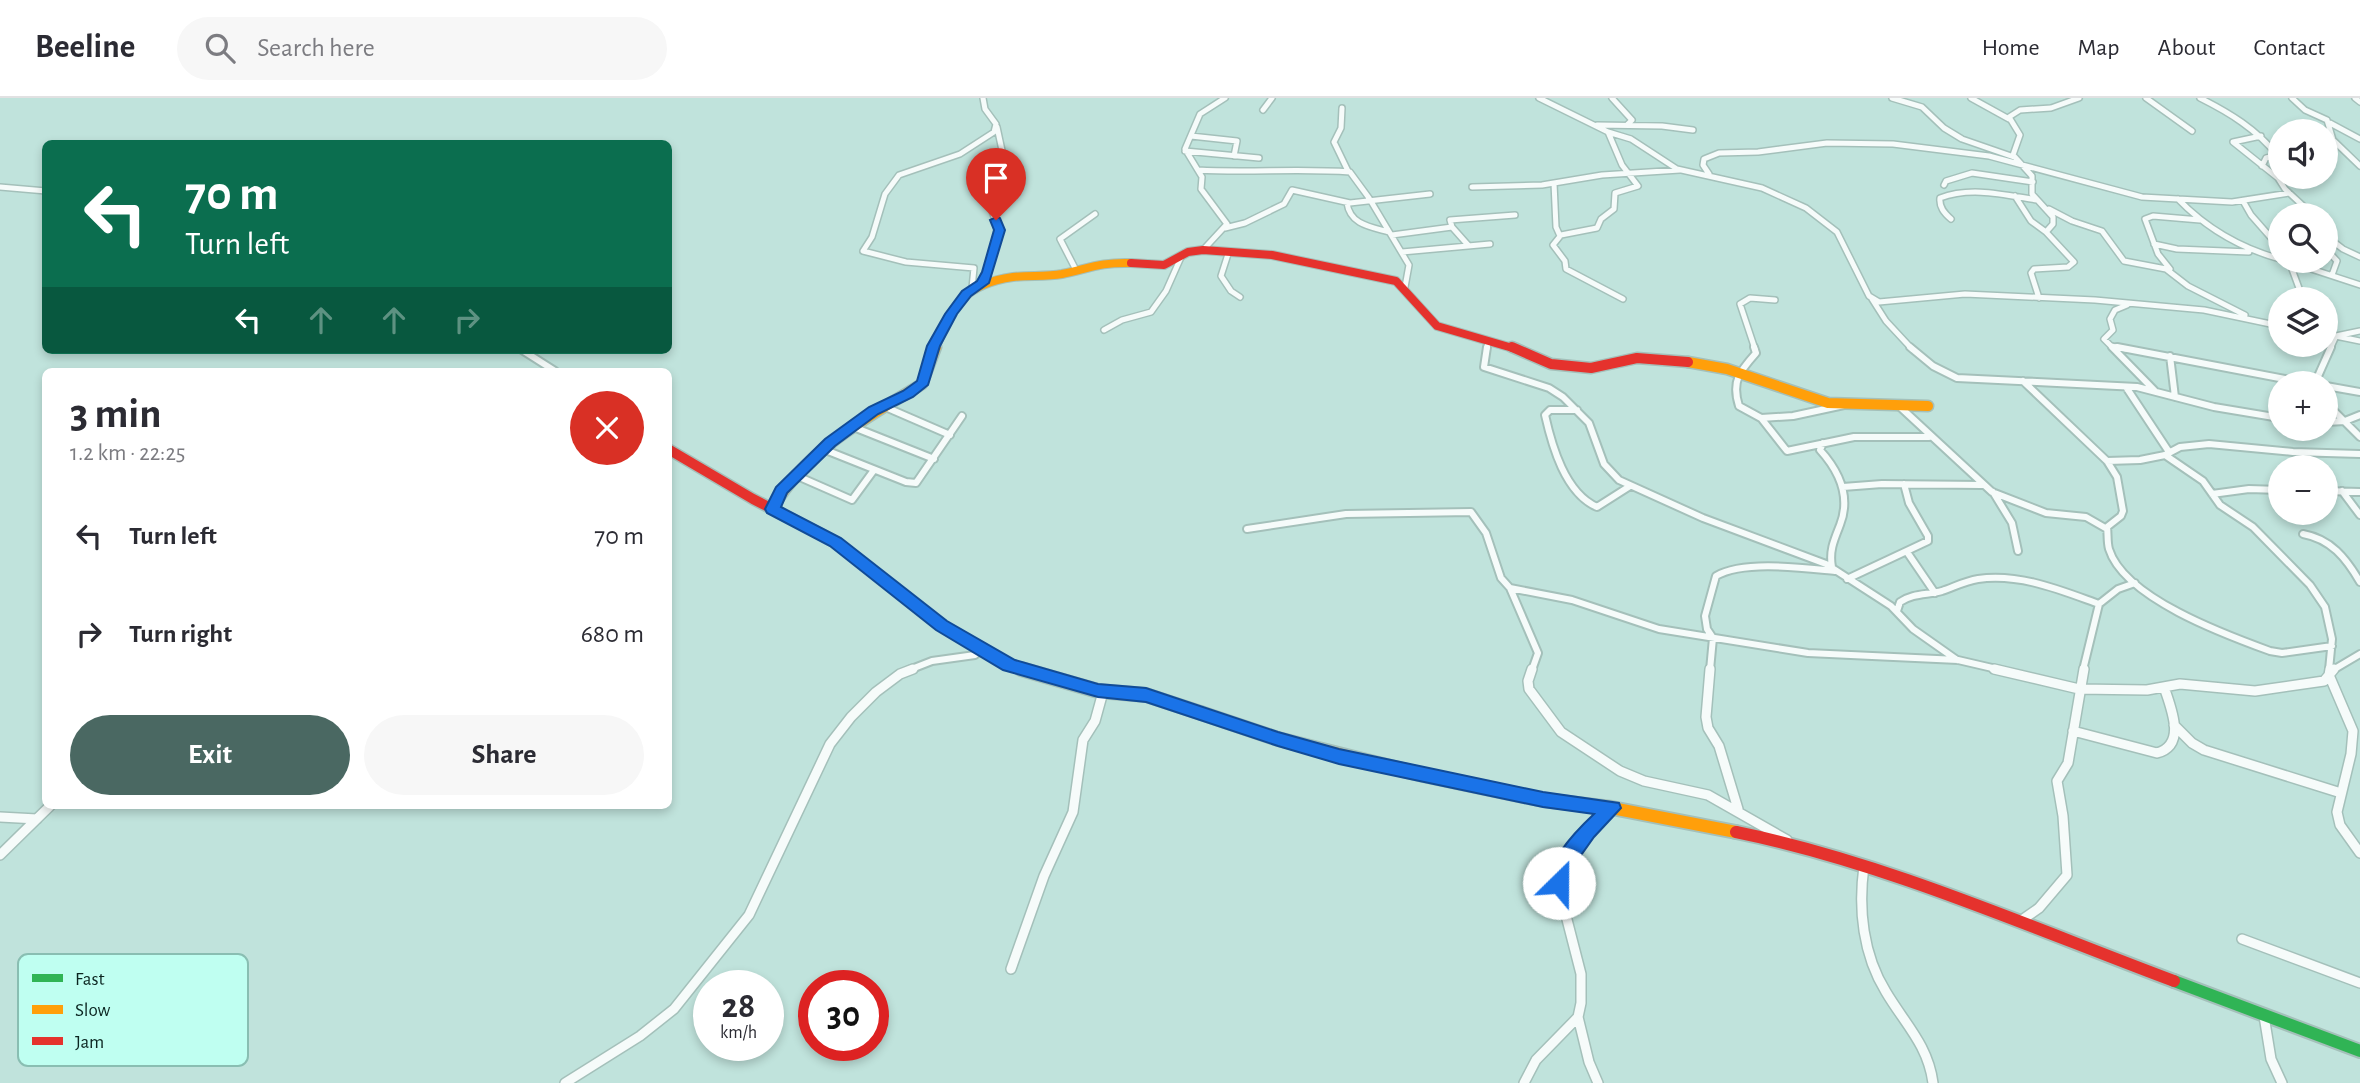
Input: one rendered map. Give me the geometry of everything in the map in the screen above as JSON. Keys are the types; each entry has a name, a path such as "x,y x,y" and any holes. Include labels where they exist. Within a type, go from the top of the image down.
{"street":[{"path":"772,509 776,497 823,449 851,426 923,383 933,346 951,314 977,286 1000,230 989,207 989,198 1006,169 1001,159 1002,141 997,127 985,109 983,98"},
{"path":"1185,151 1202,111 1225,98"},
{"path":"1263,110 1272,98"},
{"path":"1539,98 1608,132 1633,141 1680,170"},
{"path":"1612,98 1632,120 1627,126"},
{"path":"1892,98 1922,107 1944,128 1962,139 2014,158 2020,163 2032,176 2031,192 2054,220 2046,232"},
{"path":"1971,98 2009,119 2021,135 2012,154 2014,158"},
{"path":"2009,119 2011,114 2020,110 2051,108 2079,98"},
{"path":"2146,98 2158,110 2192,131"},
{"path":"2200,98 2231,114 2261,136 2277,155 2266,158 2263,166"},
{"path":"2292,98 2305,110 2322,119"},
{"path":"2355,98 2360,102"},
{"path":"1342,108 1341,128 1334,142 1348,171 1354,175 1371,201 1410,268 1405,287"},
{"path":"1596,125 1662,126 1693,130"},
{"path":"977,286 974,268 906,262 863,251 873,234 885,194 899,175 960,154 988,138 997,127"},
{"path":"2338,127 2360,139"},
{"path":"1608,132 1609,141 1629,175 1636,181 1637,187 1615,193 1614,209 1601,219 1599,226 1560,236 1553,246 1565,261 1566,269 1623,299"},
{"path":"1191,136 1237,141 1234,156"},
{"path":"2261,136 2233,142 2278,178 2300,203"},
{"path":"1709,174 1703,165 1707,157 1731,150 1765,151 1804,144 1912,145 2020,163 2126,194 2243,201 2277,198 2289,193"},
{"path":"2338,145 2360,166"},
{"path":"1185,151 1259,158"},
{"path":"1185,151 1202,178 1199,184 1201,189 1227,223 1203,250"},
{"path":"1198,170 1251,173 1307,169 1348,171"},
{"path":"1472,187 1554,183 1604,175 1680,170 1709,174 1776,192 1827,222 1841,238 1878,313 1891,328 1948,375 1959,379 2126,387 2268,416"},
{"path":"1944,185 1946,181 1972,173 2033,182"},
{"path":"1554,183 1558,206 1556,227 1560,236"},
{"path":"0,187 42,191"},
{"path":"1225,228 1245,223 1284,204 1292,190 1347,203 1430,194"},
{"path":"1951,219 1940,205 1940,199 1944,195 1977,192 2038,200"},
{"path":"2015,196 2031,220 2046,232 2074,263 2067,267 2034,269 2031,273 2039,298"},
{"path":"2178,199 2200,220 2254,252"},
{"path":"2243,201 2268,234"},
{"path":"1347,203 1349,214 1356,220 1391,234 1452,228"},
{"path":"2046,208 2072,221 2102,231 2126,262 2164,268 2194,289 2251,319"},
{"path":"1076,270 1060,239 1084,225 1095,214"},
{"path":"1468,245 1452,228 1452,219 1515,215"},
{"path":"2175,275 2161,259 2144,222 2147,217 2200,220"},
{"path":"2153,243 2174,251 2211,248 2268,256"},
{"path":"1402,252 1490,244"},
{"path":"2338,245 2360,257"},
{"path":"977,286 1013,277 1052,276 1108,262 1159,265 1203,250 1278,256 1391,280 1405,287 1431,323 1507,345 1549,364 1595,368 1647,358 1697,362 1828,403 1928,406"},
{"path":"1229,251 1221,276 1231,291 1240,297"},
{"path":"1104,330 1122,320 1152,312 1166,291 1182,255"},
{"path":"2326,273 2360,285"},
{"path":"1872,299 1897,302 1912,297 1965,294 2039,298 2204,310 2268,323"},
{"path":"1775,300 1750,298 1740,304 1756,354 1737,373 1734,383 1738,404 1748,413 1761,418 1816,412 1845,405"},
{"path":"2134,304 2117,309 2111,317 2113,330 2104,339 2157,393"},
{"path":"2338,336 2360,331"},
{"path":"2338,336 2360,341"},
{"path":"1488,341 1483,362 1485,368 1553,390 1578,410 1591,426 1608,471 1630,486 1703,518 1804,554 1832,567 1897,611 1913,629 1958,660"},
{"path":"2111,346 2268,375"},
{"path":"528,354 550,368"},
{"path":"2170,356 2175,397"},
{"path":"2023,381 2106,461 2117,477 2123,511 2107,528 2107,539 2117,563 2135,583 2182,613 2270,650 2282,653 2332,646"},
{"path":"2126,387 2167,454 2203,481 2222,507 2251,525 2310,585 2329,618 2332,646 2329,675 2353,731 2351,754 2337,812 2339,821 2360,853"},
{"path":"2338,388 2360,392"},
{"path":"1896,403 1992,492 2044,513 2086,517 2107,528"},
{"path":"883,406 950,435"},
{"path":"1578,410 1550,410 1545,415 1566,474 1575,490 1585,503 1597,507 1630,486"},
{"path":"2338,414 2360,437"},
{"path":"2338,421 2360,415"},
{"path":"823,449 914,483 919,481 962,416"},
{"path":"1761,418 1786,451 1854,437 1930,437"},
{"path":"851,426 934,459"},
{"path":"1823,443 1820,450 1832,463 1845,495 1841,522 1830,548 1832,567"},
{"path":"2106,461 2140,460 2167,454 2179,447 2219,444 2293,452 2360,454"},
{"path":"672,451 836,542 942,625 1009,665 1104,692 1146,695 1278,739 1339,756 1543,800 1612,808 1791,843 1864,866 2019,922 2360,1051"},
{"path":"795,475 852,500 874,470"},
{"path":"1843,487 1904,484 1982,485"},
{"path":"1847,579 1927,541 1928,536 1909,503 1904,484"},
{"path":"2212,494 2268,490"},
{"path":"2338,491 2360,492"},
{"path":"2342,491 2360,514"},
{"path":"1992,492 2013,524 2018,551"},
{"path":"1247,529 1346,514 1472,513 1486,533 1502,578 1510,588 1538,653 1528,688 1539,707 1562,733 1626,775 1699,793 1738,810 1791,843"},
{"path":"2303,534 2320,537 2337,549 2359,579"},
{"path":"1907,552 1935,593"},
{"path":"1738,810 1719,746 1707,723 1709,662 1713,638 1705,628 1704,617 1714,580 1719,573 1739,567 1785,567 1841,572"},
{"path":"1897,611 1900,601 1905,598 1935,593 1974,579 2012,578 2038,581 2099,604"},
{"path":"2019,922 2039,908 2067,875 2063,816 2057,782 2068,766 2079,689 2099,604 2113,591 2135,583"},
{"path":"1510,588 1572,600 1659,629 1816,653 1958,660 2079,689 2143,690 2180,684 2265,691 2324,681 2336,667 2360,654"},
{"path":"565,1083 640,1035 674,1009 736,934 755,903 830,744 860,706 900,674 932,661 975,654 981,650"},
{"path":"2073,731 2162,753 2173,746 2174,725 2164,687"},
{"path":"1011,969 1044,876 1073,812 1075,782 1083,740 1095,720 1104,692"},
{"path":"2174,725 2192,743 2216,755 2341,793"},
{"path":"1598,1083 1589,1062 1578,1017 1582,1000 1581,971 1562,899 1559,873 1587,832 1612,808"},
{"path":"0,855 47,809"},
{"path":"0,817 27,820 37,818"},
{"path":"1864,866 1860,905 1865,938 1878,979 1929,1054 1933,1083"},
{"path":"2242,939 2360,982"},
{"path":"2264,1016 2271,1059 2282,1083"},
{"path":"1524,1083 1536,1060 1578,1017"}],"traffic: fast":[{"path":"2174,981 2360,1051"}],"traffic: slow":[{"path":"772,509 790,481 816,454 845,430 922,384 943,328 959,302 977,285 1013,277 1060,274 1105,262 1131,263"},
{"path":"1688,362 1727,369 1828,403 1928,406"},
{"path":"1201,713 1278,739 1423,775 1543,800 1612,808 1736,832"}],"traffic: jam":[{"path":"1131,263 1164,265 1188,252 1203,250 1272,255 1396,281 1437,326 1507,345 1551,364 1591,368 1637,358 1688,362"},
{"path":"672,451 753,499 836,542 941,625 1009,665 1098,691 1146,695 1201,713"},
{"path":"1736,832 1791,843 1883,872 2174,981"}],"route":[{"path":"996,220 1000,230 988,272 983,283 967,293 951,314 933,346 923,383 908,394 873,411 830,443 781,490 772,509 836,542 942,625 1009,665 1098,691 1146,695 1278,739 1339,756 1543,800 1612,808 1587,832 1565,862 1559,873 1559,883"}]}
